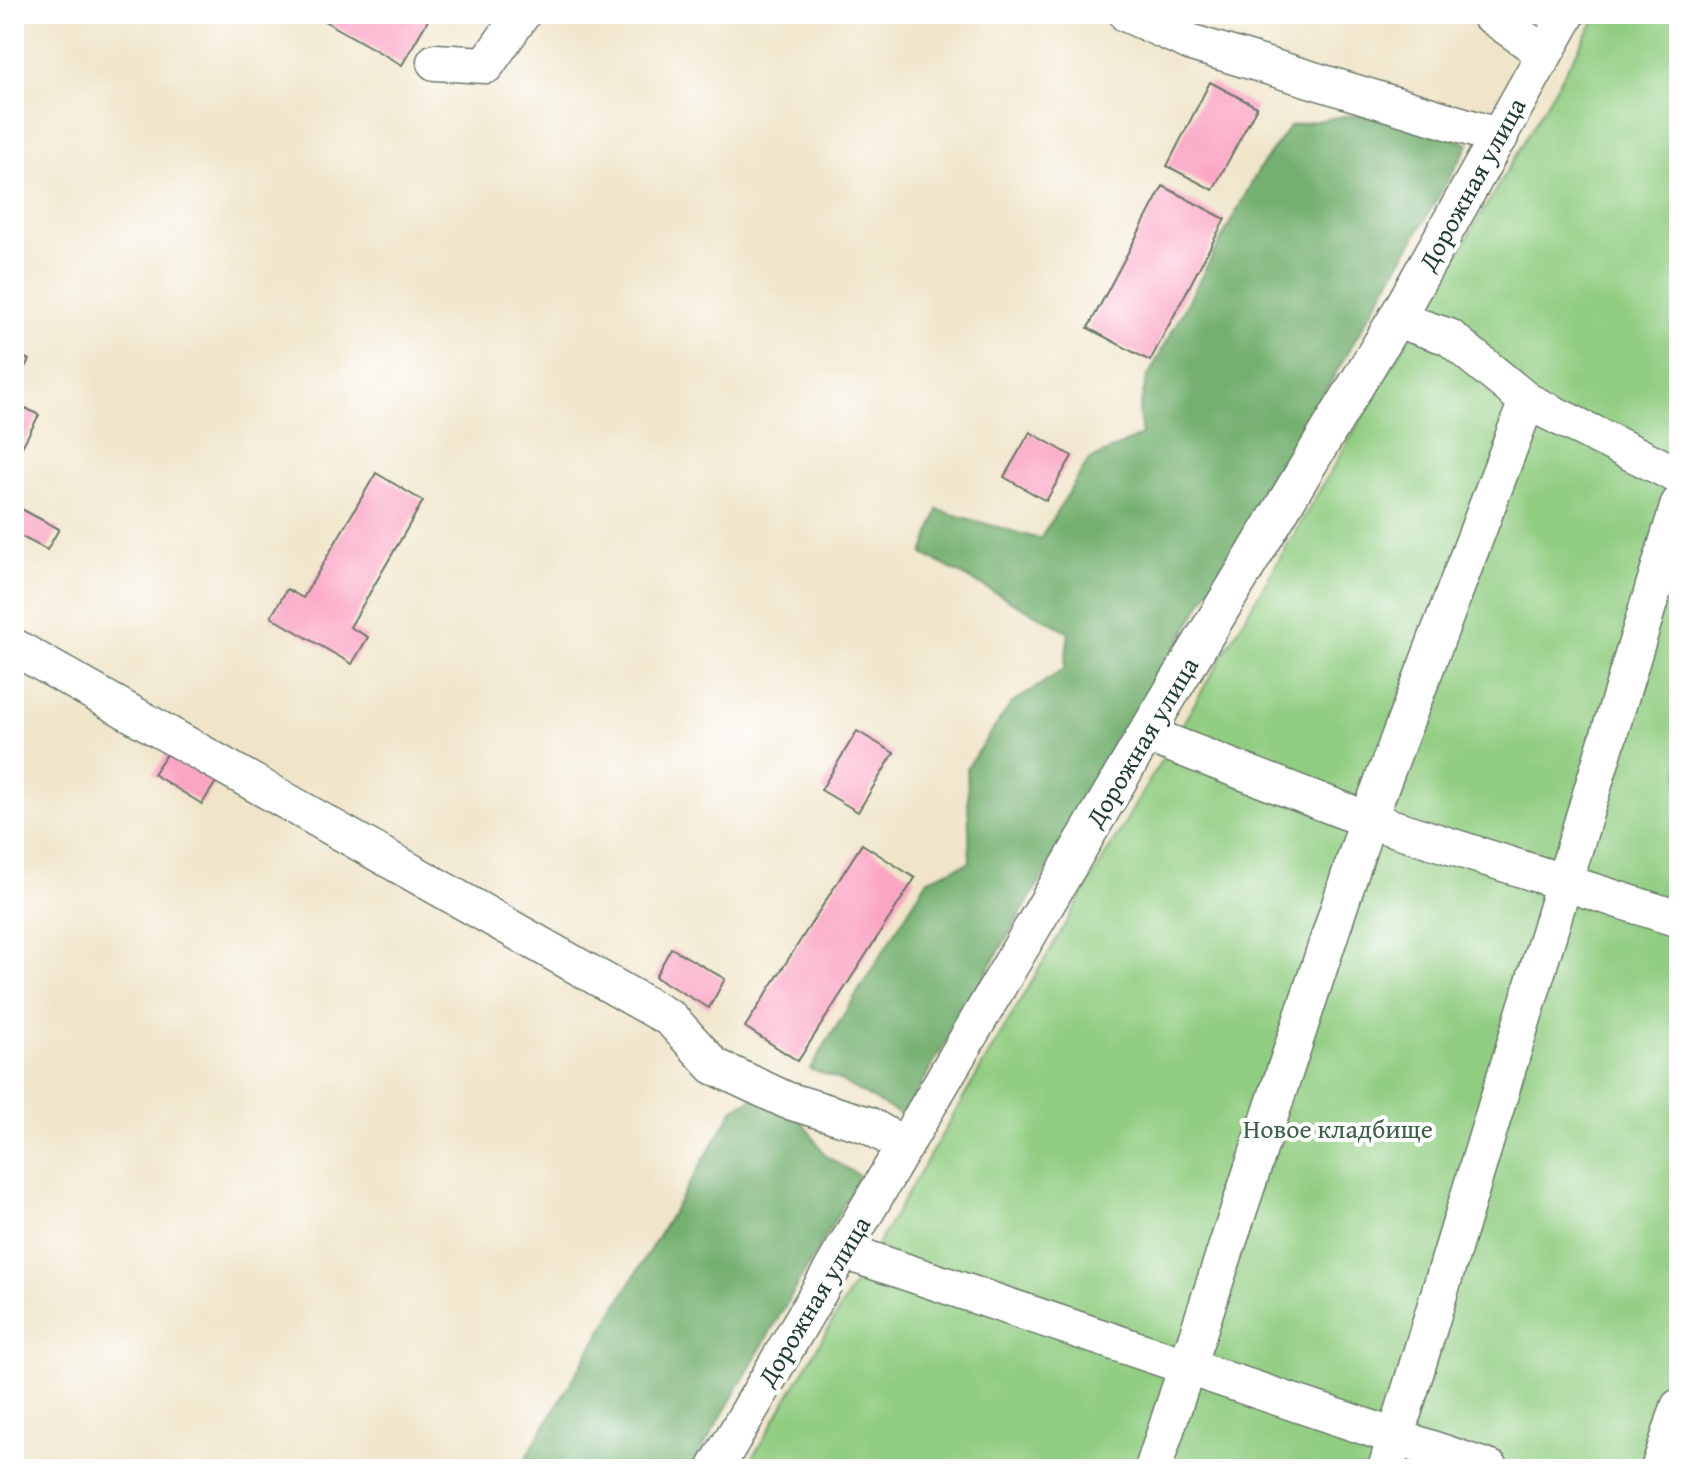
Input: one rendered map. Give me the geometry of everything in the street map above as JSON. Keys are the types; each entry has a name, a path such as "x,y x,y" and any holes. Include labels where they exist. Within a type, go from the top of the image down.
{"street":[{"path":"435,62 486,65 522,14"},
{"path":"1127,14 1192,43 1500,137"},
{"path":"1489,14 1544,53"},
{"name":"Дорожная улица","path":"715,1469 1146,734 1396,319 1567,14"},
{"path":"1396,319 1449,337 1527,401 1679,476"},
{"path":"1153,1469 1368,820 1527,401"},
{"path":"1391,1454 1679,504"},
{"path":"14,647 671,1019 714,1066 786,1100 868,1125 905,1146"},
{"path":"1146,734 1368,820 1564,885 1679,919"},
{"path":"844,1251 1185,1367 1391,1454 1491,1469"},
{"path":"1659,1469 1679,1407"}],"green space":[{"name":"Новое кладбище","path":"1581,14 1679,14 1679,1469 746,1469 1594,22"},
{"path":"1386,114 1469,144 903,1116 835,1078 810,1069 928,879 970,862 967,767 1011,704 1064,669 1069,632 923,554 938,510 1040,539 1088,461 1142,435 1139,412 1147,378 1259,169 1290,126 1343,116"},
{"path":"777,1085 826,1156 860,1176 691,1469 519,1469 734,1109"}],"building":[{"path":"312,14 418,14 428,20 402,65"},
{"path":"1210,82 1257,107 1213,190 1167,166"},
{"path":"1163,186 1225,219 1150,361 1088,328"},
{"path":"14,352 29,360 14,387"},
{"path":"14,402 39,415 14,462"},
{"path":"1030,432 1072,456 1046,501 1004,477"},
{"path":"376,473 423,501 350,627 368,637 352,664 271,617 287,589 303,598"},
{"path":"14,505 59,529 47,550 14,533"},
{"path":"857,731 894,753 858,812 821,790"},
{"path":"173,744 221,774 202,804 153,774"},
{"path":"862,844 915,878 798,1061 745,1027"},
{"path":"671,948 725,979 709,1008 655,977"}]}
